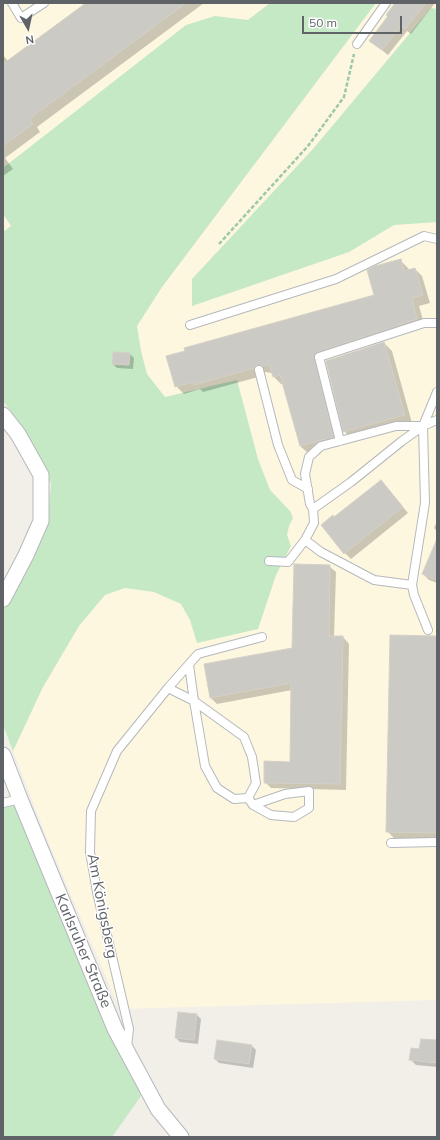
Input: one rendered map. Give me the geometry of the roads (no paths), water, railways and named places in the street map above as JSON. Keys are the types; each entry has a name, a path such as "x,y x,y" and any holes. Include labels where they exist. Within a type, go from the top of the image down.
{"street":[{"path":"3,415 18,434 41,475 41,521 26,555 3,599"},
{"name":"Karlsruher Straße","path":"3,755 115,1029 158,1109 181,1137"}],"lane":[{"path":"12,3 22,18 44,3"},
{"path":"357,44 386,3"},
{"path":"190,325 336,279 424,236 437,239"},
{"path":"340,441 318,357 424,323 437,323"},
{"path":"259,370 278,445 292,480 308,489"},
{"path":"428,630 414,595 412,585 425,503 423,426 437,392"},
{"path":"313,509 351,482 402,441 423,426 437,420"},
{"path":"269,561 288,562 305,540 314,523 313,509 310,504 305,474 309,458 321,446 396,426 423,426"},
{"path":"305,540 321,552 374,580 412,585"},
{"name":"Am Königsberg","path":"126,1049 129,1030 97,892 90,852 90,811 117,751 168,688 198,654 262,637"},
{"path":"189,665 205,766 217,788 234,799 248,798"},
{"path":"168,688 194,701 244,737 252,757 256,783 248,798"},
{"path":"248,798 253,805 271,815 294,818 310,808 309,791 285,794 253,805"},
{"path":"3,803 20,799"},
{"path":"391,843 437,842"}]}
